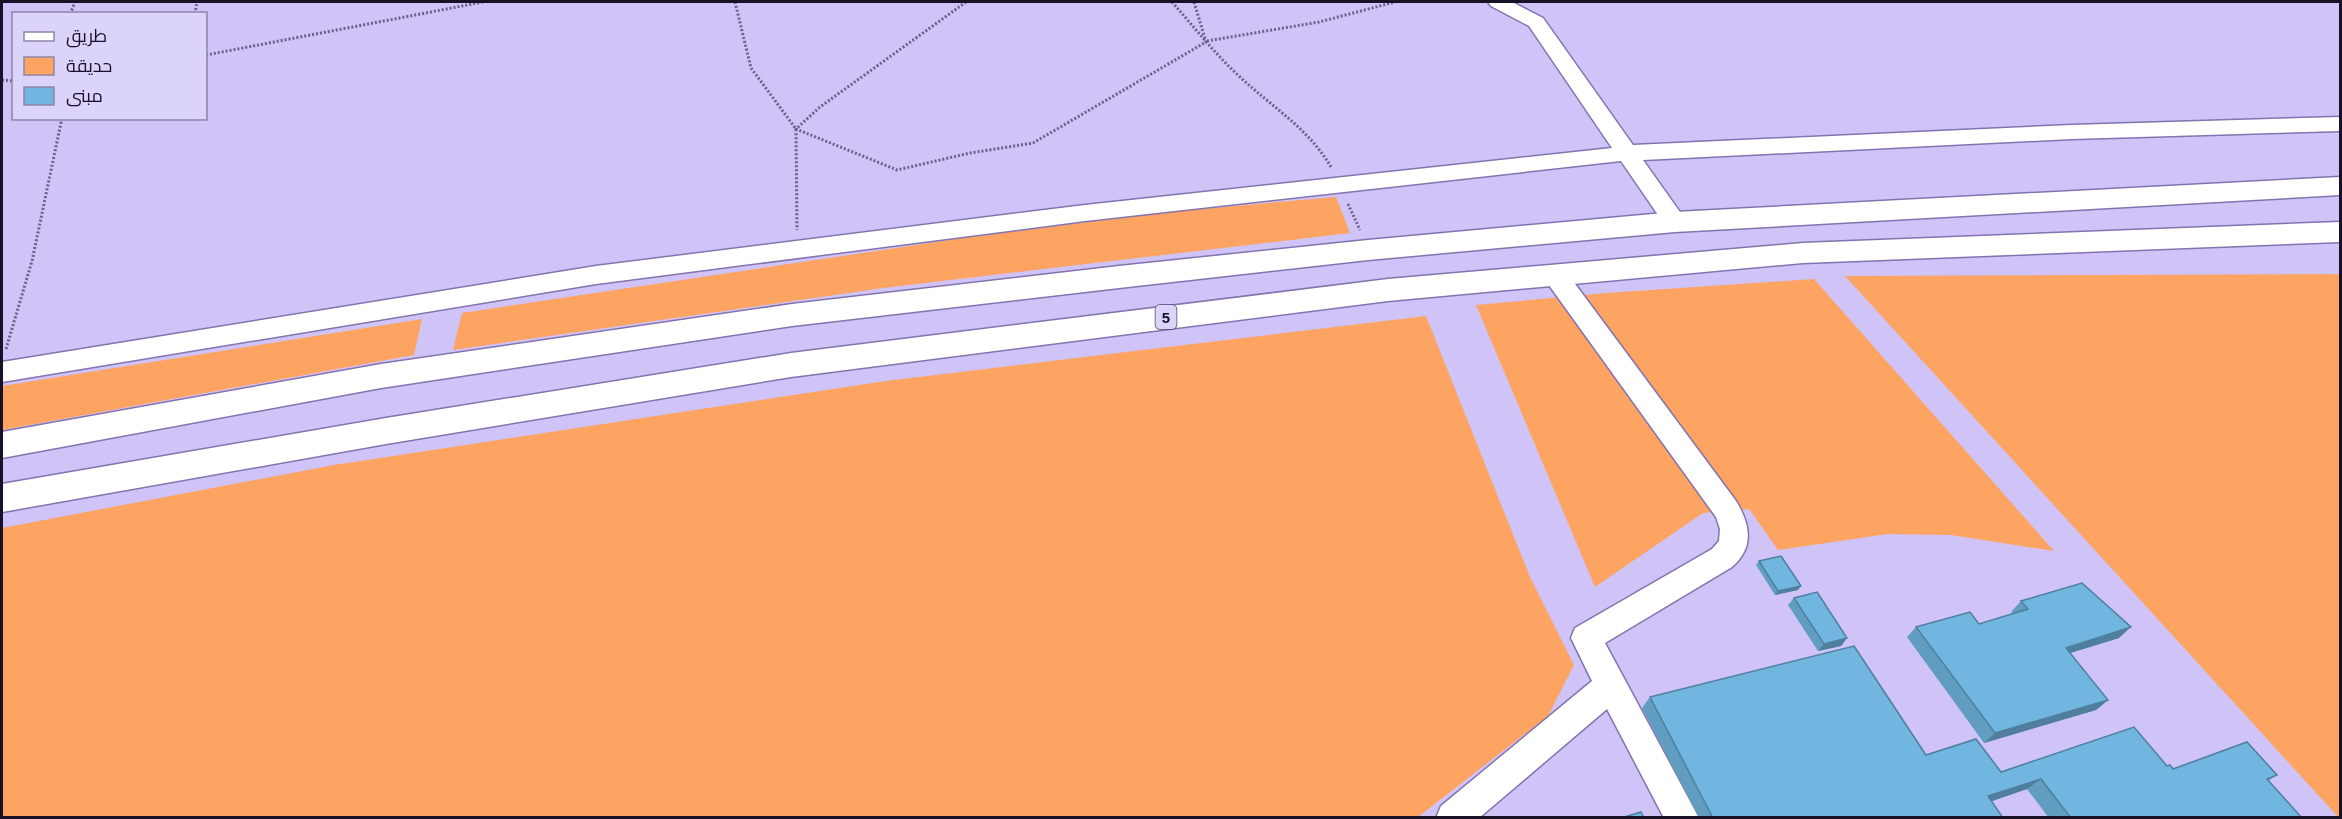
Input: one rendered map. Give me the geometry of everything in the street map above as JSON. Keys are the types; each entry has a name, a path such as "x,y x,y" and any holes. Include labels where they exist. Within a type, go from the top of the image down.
{"highway":[{"path":"2,445 381,376 792,315 1368,250 1674,222 2340,186"},
{"name":"5","path":"2,498 375,433 791,365 1342,295 1803,253 2340,232"}],"street":[{"path":"1498,2 1536,22 1629,153 1674,222"},
{"path":"3,364 596,275 1085,213 1629,153 2072,132 2340,124"},
{"path":"1555,274 1726,509 1736,530 1733,548 1722,558 1586,638 1682,818"},
{"path":"1453,818 1611,685"}],"path":[{"path":"207,55 483,2"},
{"path":"735,2 751,68 796,129 897,170 970,153 1033,143 1206,42 1319,22 1395,2"},
{"path":"798,249 796,129 820,107 966,2"},
{"path":"1172,2 1206,42 1268,102 1303,130 1324,153 1368,250"},
{"path":"1194,2 1206,42"},
{"path":"3,364 32,261 62,120"}],"green space":[{"path":"1336,197 1350,233 883,288 453,350 462,313 956,239 1167,212"},
{"path":"2340,274 2340,817 2339,818 1845,276"},
{"path":"1814,279 2054,551 1951,535 1888,534 1778,550 1749,509 1703,513 1595,587 1476,305 1606,293"},
{"path":"1426,316 1530,577 1574,665 1548,716 1418,817 2,817 2,528 334,465 886,381"},
{"path":"422,319 414,355 2,430 2,386"}],"building":[{"path":"1781,556 1801,586 1778,591 1759,561"},
{"path":"2082,583 2131,627 2066,648 2108,700 1995,733 1916,627 1970,612 1979,624 2028,609 2021,601"},
{"path":"1817,592 1847,638 1824,644 1794,598"},
{"path":"1854,646 1926,755 1976,739 2001,772 2134,727 2167,766 2170,765 2173,769 2247,742 2277,775 2267,779 2302,818 2071,818 2041,779 1988,796 2003,818 1713,818 1650,697"},
{"path":"1641,812 1644,818 1621,818"}]}
